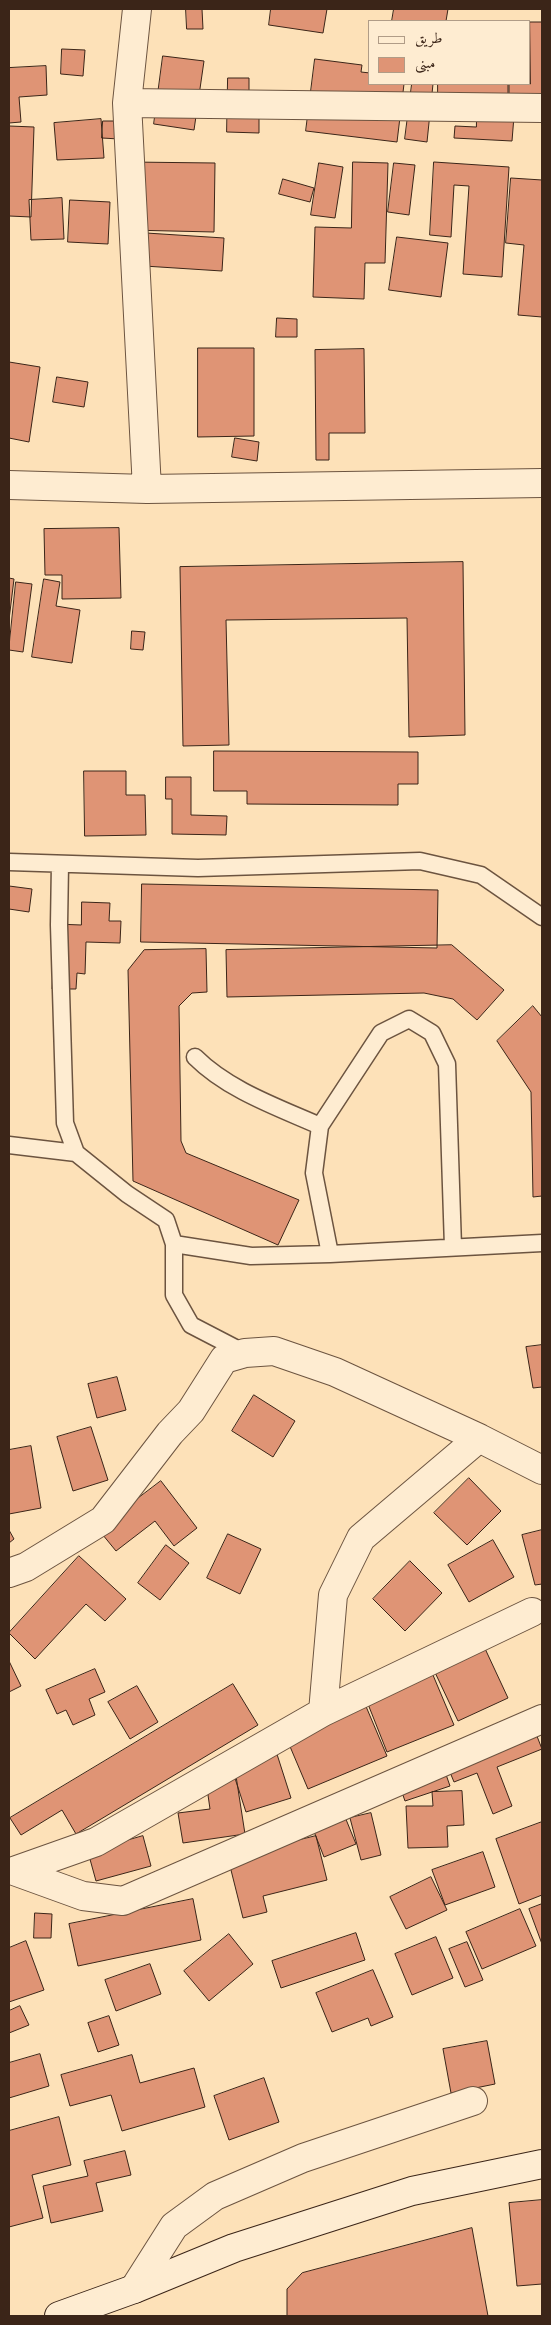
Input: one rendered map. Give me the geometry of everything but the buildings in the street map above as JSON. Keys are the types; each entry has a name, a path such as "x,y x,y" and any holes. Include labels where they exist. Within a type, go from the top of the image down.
{"street":[{"path":"137,9 127,103 147,489"},
{"path":"127,103 542,108"},
{"path":"9,485 147,489 542,483"},
{"path":"9,1593 17,1570 103,1520 170,1433 191,1411 224,1359 244,1353 274,1351 336,1372 479,1438 542,1470"},
{"path":"323,1712 333,1595 361,1538 479,1438"},
{"path":"12,1872 96,1842 323,1712 532,1612"},
{"path":"12,1872 83,1896 123,1901 542,1719"},
{"path":"134,2289 174,2226 215,2196 302,2158 473,2101"},
{"path":"59,2316 134,2289 234,2248 412,2191 542,2164"}],"lane":[{"path":"9,862 198,868 420,861 481,875 542,917"},
{"path":"60,864 59,925 65,1123 76,1153 127,1194 166,1220 174,1244 174,1295 191,1325 244,1353"},
{"path":"330,1254 314,1173 320,1126 380,1033 409,1019 432,1033 447,1064 453,1247"},
{"path":"195,1057 210,1071 244,1091 320,1126"},
{"path":"9,1145 76,1153"},
{"path":"174,1244 251,1256 330,1254 542,1242"}]}
